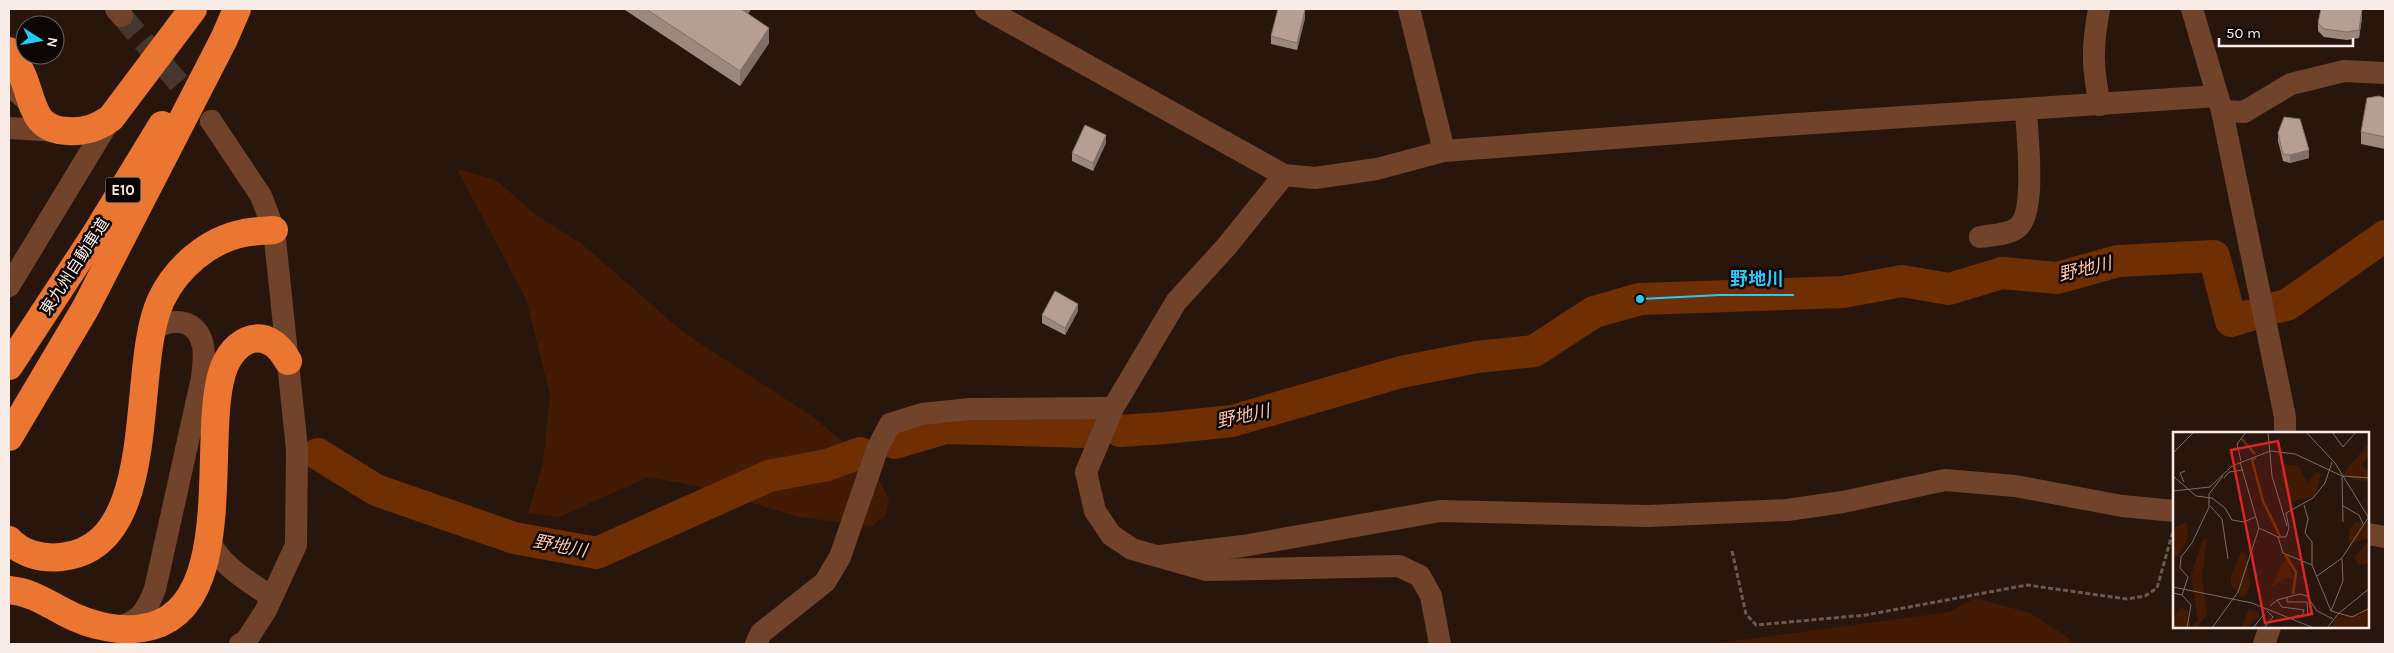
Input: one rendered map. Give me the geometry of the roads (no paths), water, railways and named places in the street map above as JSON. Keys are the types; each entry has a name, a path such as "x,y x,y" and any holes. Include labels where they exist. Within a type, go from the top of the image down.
{"highway":[{"path":"9,51 19,66 32,105 39,119 46,126 58,131 88,130 100,127 111,118 193,9"},
{"name":"東九州自動車道","path":"9,366 152,142 229,9"},
{"path":"9,438 85,309 224,38 237,9"},
{"path":"9,540 27,553 51,558 76,556 96,543 113,526 126,504 133,474 152,332 160,301 174,278 197,255 219,241 243,233 274,230"},
{"path":"9,590 23,591 92,624 114,628 134,629 153,626 172,616 188,601 198,582 210,542 217,398 228,358 236,347 246,340 259,338 271,341 282,349 288,361"}],"street":[{"path":"986,9 1284,176 1315,178 1377,169 1444,151 1768,126 2100,105 2219,103 2244,112 2291,84 2344,71 2385,73"},
{"path":"1409,9 1444,151"},
{"path":"2099,9 2093,45 2094,75 2100,105"},
{"path":"2192,9 2219,103 2285,417 2285,432"},
{"path":"9,85 32,105"},
{"path":"1980,237 2005,233 2018,227 2026,215 2029,198 2026,110"},
{"path":"9,286 111,118"},
{"path":"211,121 261,196 274,230 297,449 296,545 272,597 246,641 240,644"},
{"path":"9,128 58,131"},
{"path":"1284,176 1227,246 1176,302 1113,408 1086,472 1095,511 1111,534 1132,550 1160,556 1206,570 1399,566 1420,576 1431,596 1440,644"},
{"path":"114,628 131,624 142,617 149,606 155,589 202,378 204,346 199,334 191,326 182,322 170,321 161,324 152,332"},
{"path":"756,644 761,633 825,582 840,557 878,447 890,424 922,414 970,409 1113,408"},
{"path":"1160,556 1243,546 1440,511 1648,516 1787,510 1843,502 1945,480 2015,486 2122,506 2173,511"},
{"path":"2369,534 2385,537"},
{"path":"210,542 224,563 272,597"},
{"path":"2264,644 2270,628"}],"waterway":[{"name":"野地川","path":"2278,307 2287,305 2385,236"},
{"name":"野地川","path":"1120,431 1232,421 1401,372 1477,357 1534,351 1594,312 1640,299 1843,292 1902,281 1949,289 2002,273 2057,278 2118,261 2214,256 2231,321 2248,316"},
{"name":"野地川","path":"895,443 946,428 1086,432"},
{"name":"野地川","path":"318,454 376,490 514,538 597,553 769,476 827,465 860,453"}],"tunnel":[{"path":"122,16 211,121"}],"place":[{"name":"野地川","path":"1640,299"}]}
